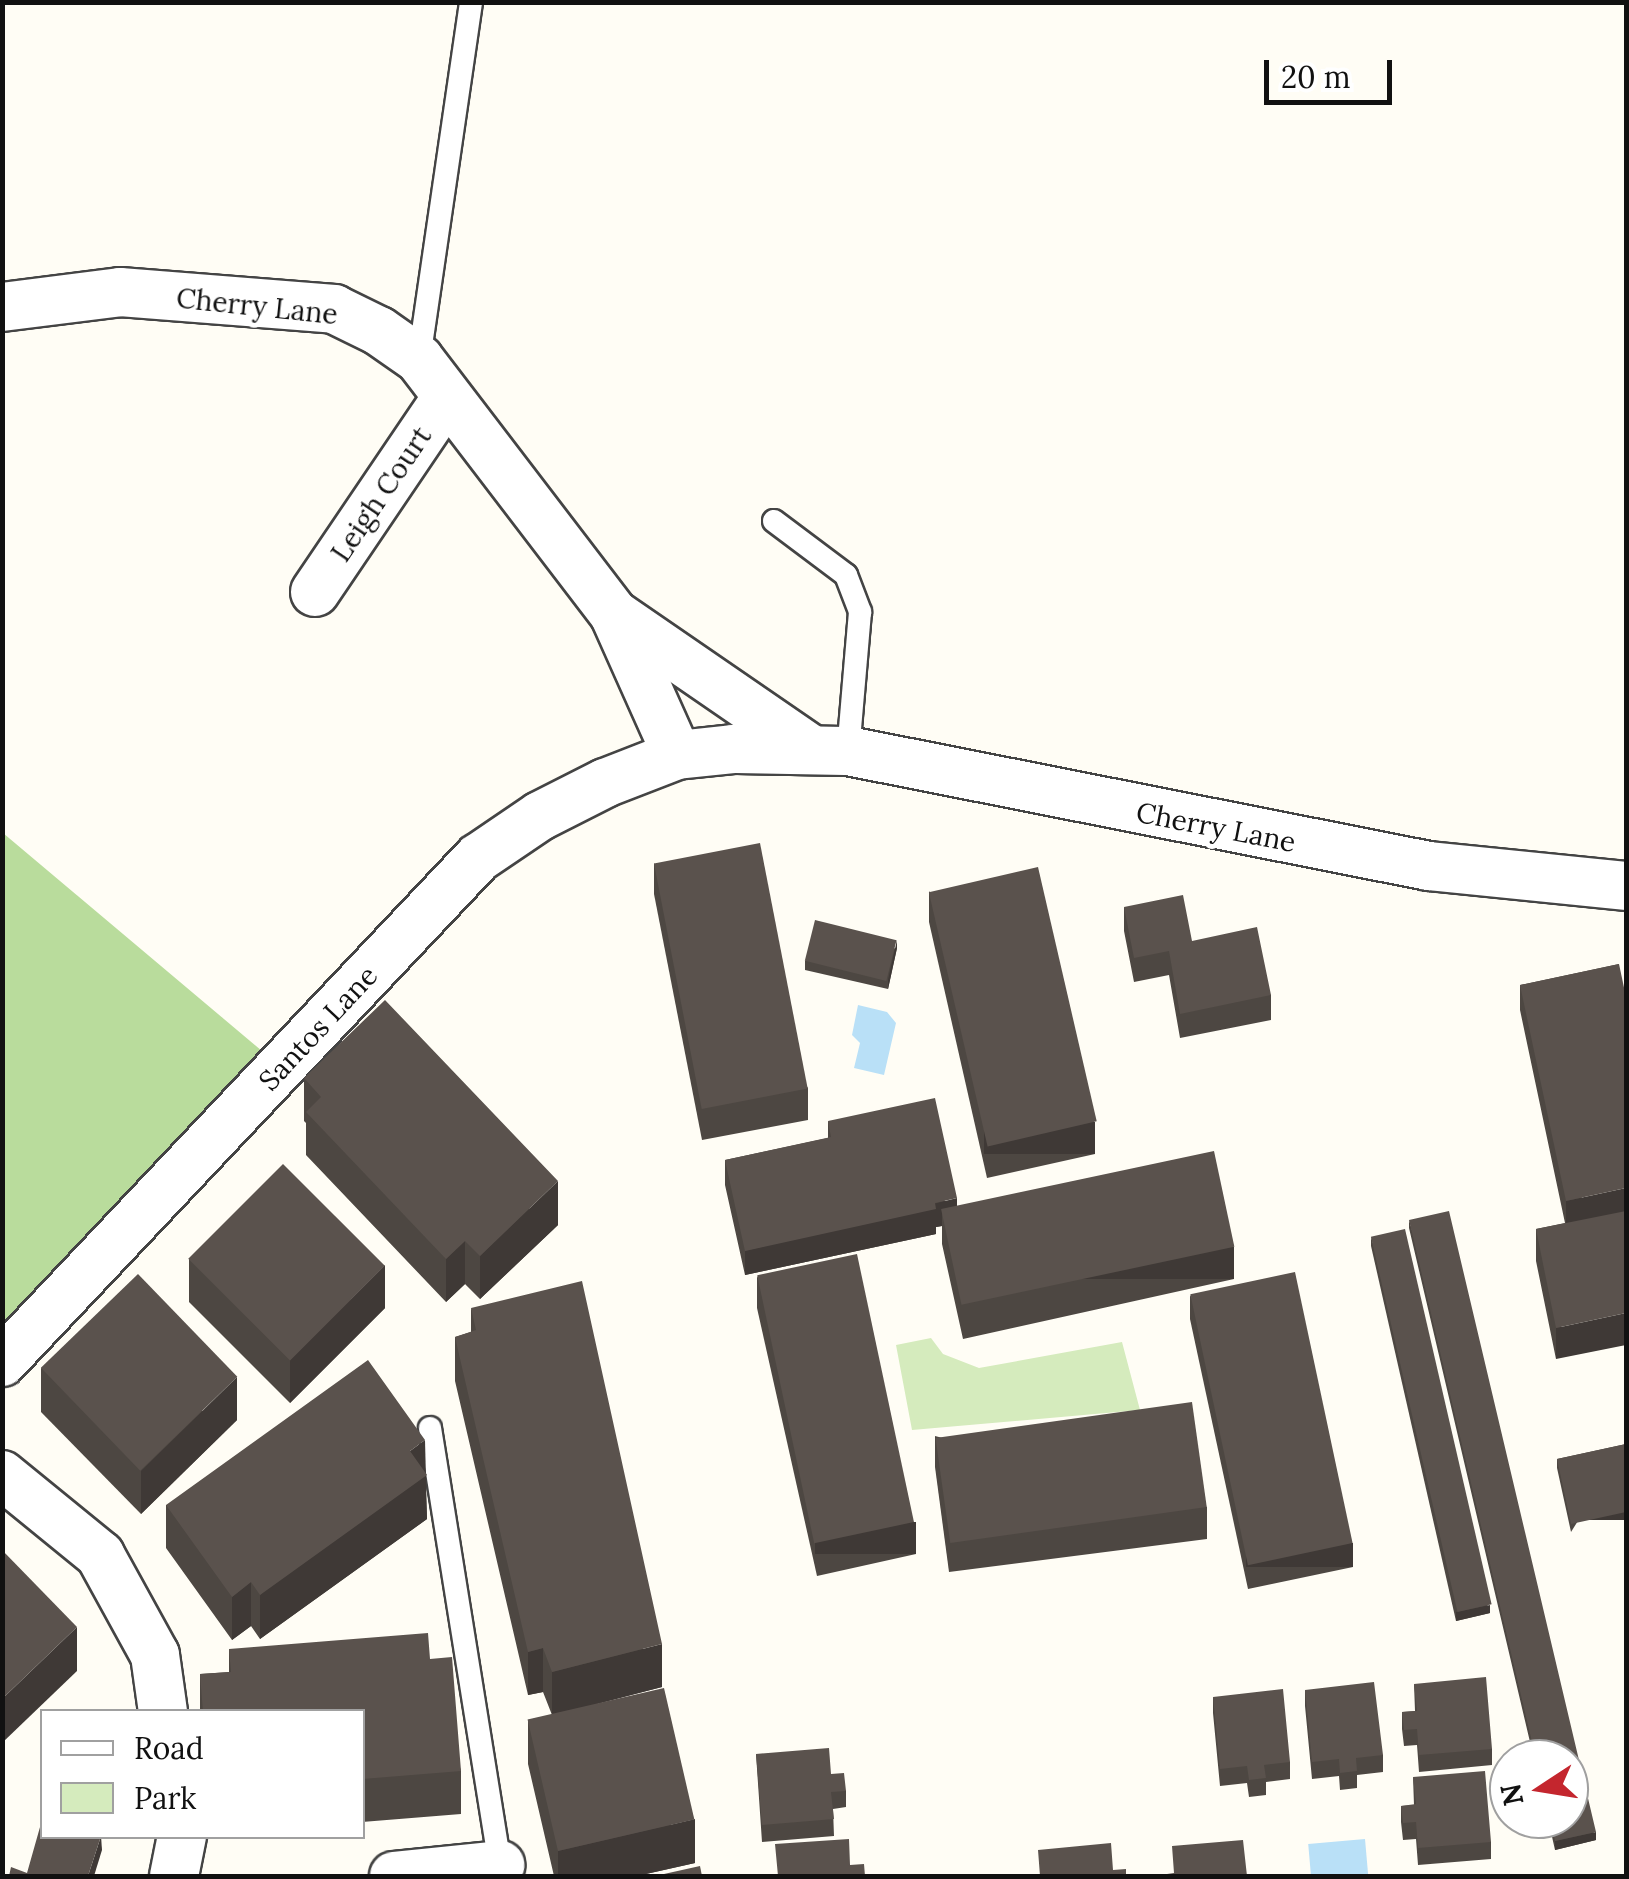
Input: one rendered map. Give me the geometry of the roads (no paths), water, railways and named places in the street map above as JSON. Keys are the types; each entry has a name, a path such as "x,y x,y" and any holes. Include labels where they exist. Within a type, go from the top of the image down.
{"street":[{"name":"Cherry Lane","path":"2,307 120,292 334,309 380,330 419,360 614,614 678,755 829,750 1411,863 1626,886"},
{"name":"Leigh Court","path":"315,592 447,397"},
{"name":"Cherry Lane","path":"614,614 829,750"},
{"name":"Santos Lane","path":"2,1362 478,858 540,816 606,783 678,755"},
{"path":"2,1474 100,1555 155,1656 163,1709"},
{"path":"174,1876 181,1839"},
{"path":"394,1876 500,1866"}],"lane":[{"path":"419,360 470,2"},
{"path":"774,521 846,575 860,612 829,750"},
{"path":"430,1428 500,1866"}],"water":[{"path":"858,1005 887,1012 896,1023 884,1075 854,1068 860,1043 852,1035"},
{"path":"1365,1839 1368,1875 1311,1876 1308,1844"}]}
